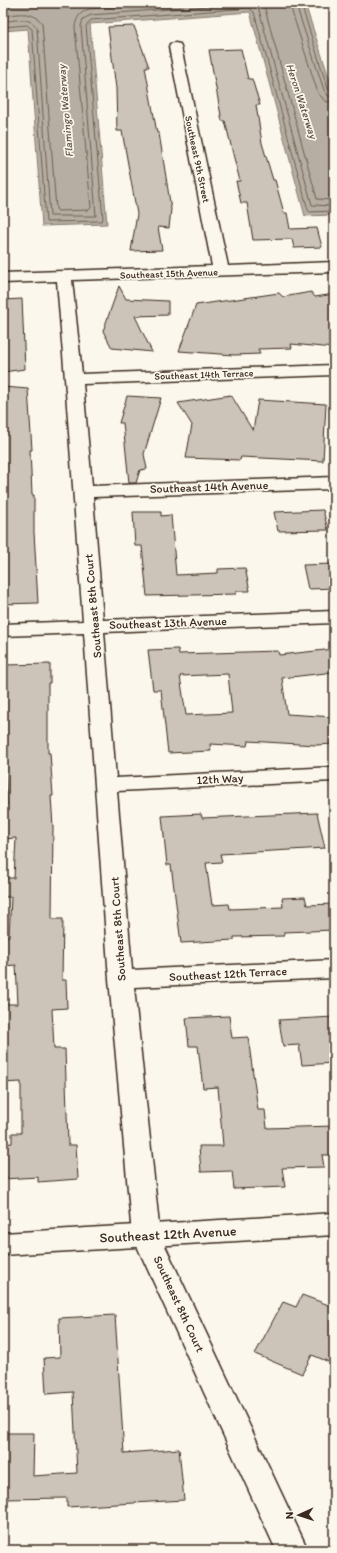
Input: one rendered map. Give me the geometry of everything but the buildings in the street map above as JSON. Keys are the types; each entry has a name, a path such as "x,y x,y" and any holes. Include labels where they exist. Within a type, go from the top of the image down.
{"street":[{"name":"Southeast 9th Street","path":"175,47 221,271"},
{"name":"Southeast 15th Avenue","path":"3,278 334,267"},
{"name":"Southeast 8th Court","path":"64,276 84,492 121,979 146,1235 292,1550"},
{"name":"Southeast 14th Terrace","path":"74,379 334,370"},
{"name":"Southeast 14th Avenue","path":"84,492 334,483"},
{"name":"Southeast 13th Avenue","path":"3,630 334,617"},
{"name":"12th Way","path":"107,785 334,774"},
{"name":"Southeast 12th Terrace","path":"121,979 334,969"},
{"name":"Southeast 12th Avenue","path":"3,1244 334,1224"}],"water":[{"path":"3,3 334,3 334,5 306,7 334,93 334,215 305,216 250,12 90,24 107,224 42,226 28,29 3,31"}],"water label":[{"name":"Heron Waterway","path":"302,101"},
{"name":"Flamingo Waterway","path":"65,111"}]}
